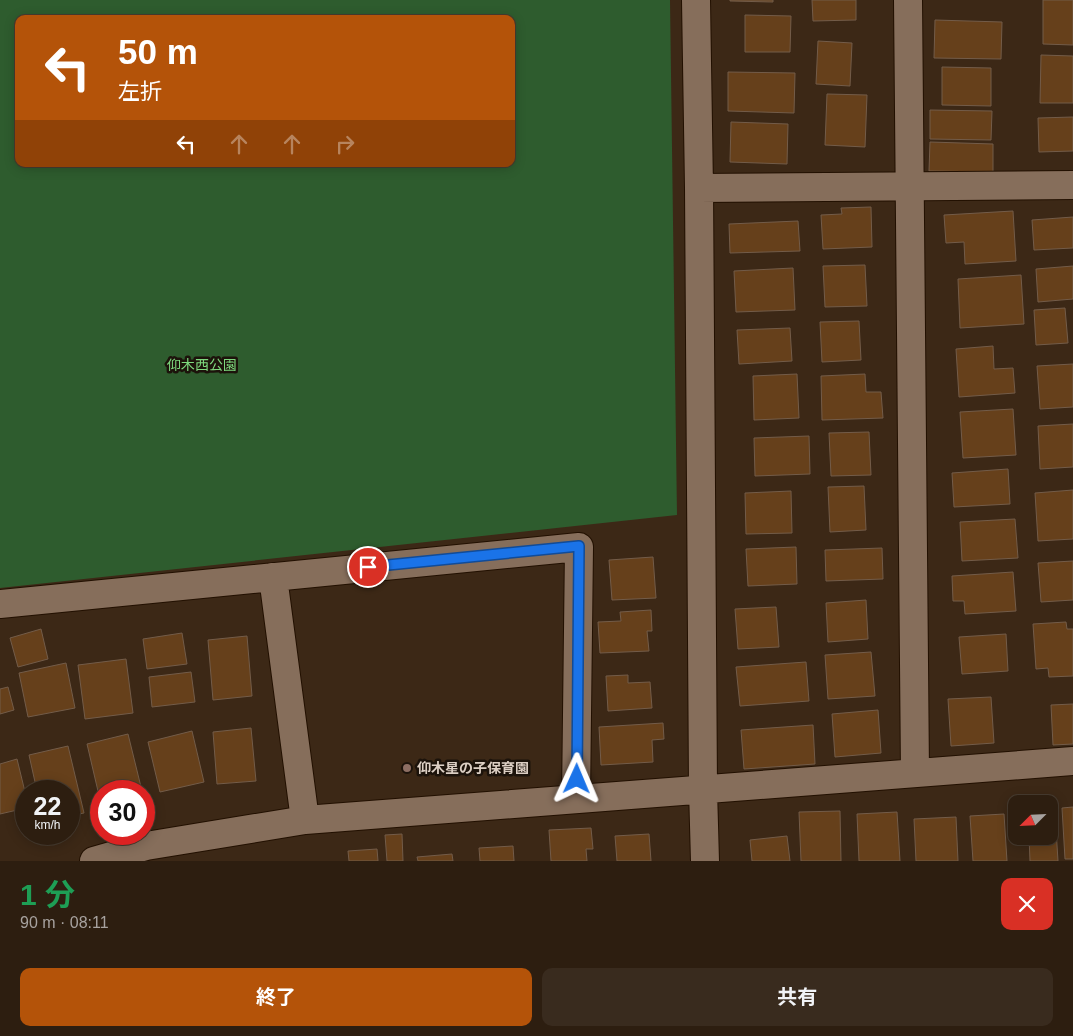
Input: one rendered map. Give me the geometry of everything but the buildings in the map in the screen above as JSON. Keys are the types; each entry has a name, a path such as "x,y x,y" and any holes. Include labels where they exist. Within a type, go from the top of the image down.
{"street":[{"path":"696,0 705,861"},
{"path":"908,0 914,773"},
{"path":"699,188 1073,185"},
{"path":"0,604 579,546 576,799"},
{"path":"273,576 305,820"},
{"path":"94,861 146,846 305,820 1073,760"}],"green space":[{"name":"仰木西公園","path":"0,0 670,0 677,515 0,588"}],"place":[{"name":"仰木星の子保育園","path":"407,768"}],"route":[{"path":"368,567 579,546 577,779"}]}
